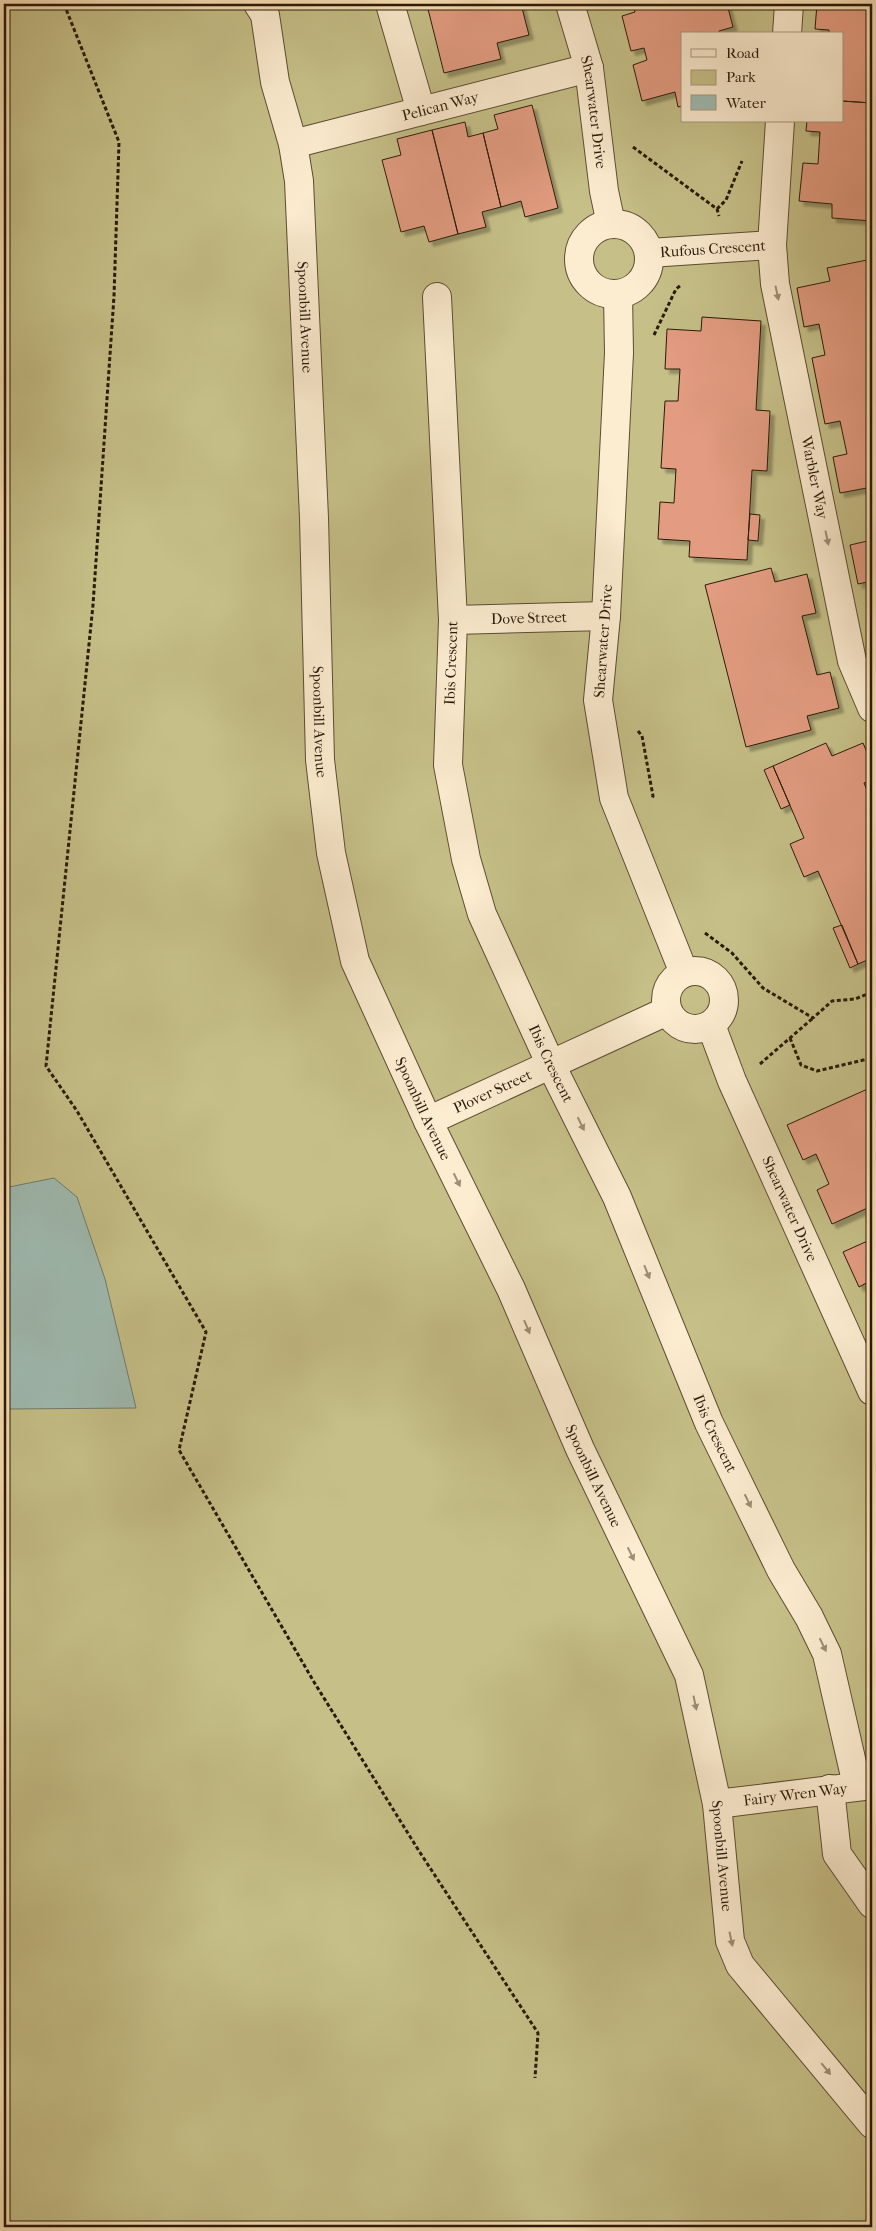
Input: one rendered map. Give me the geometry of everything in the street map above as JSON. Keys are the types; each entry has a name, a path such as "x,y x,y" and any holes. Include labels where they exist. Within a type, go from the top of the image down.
{"street":[{"name":"Spoonbill Avenue","path":"258,4 265,15 275,82 293,144 299,181 313,508 320,760 331,853 355,961 428,1121 511,1289 580,1450 689,1675 717,1804 730,1941 740,1964 872,2124"},
{"path":"390,4 420,111"},
{"name":"Shearwater Drive","path":"570,4 589,68 604,191 611,224"},
{"path":"787,32 789,4"},
{"name":"Pelican Way","path":"293,144 589,68"},
{"name":"Rufous Crescent","path":"648,253 772,245 780,122"},
{"path":"611,224 624,225 636,231 644,241 648,253 648,268 642,280 631,290 618,294 604,294 591,287 582,276 578,263 580,248 586,236 597,227 611,224"},
{"name":"Warbler Way","path":"772,245 775,284 852,661 872,708"},
{"name":"Shearwater Drive","path":"618,294 619,353 606,616 598,700 614,798 684,973"},
{"name":"Ibis Crescent","path":"437,297 453,620 448,765 466,859 482,914 551,1065 616,1197 709,1423 782,1570 809,1616 827,1654 865,1785"},
{"name":"Dove Street","path":"453,620 606,616"},
{"path":"690,970 705,972 718,979 725,993 725,1005 720,1017 710,1025 699,1029 686,1028 675,1022 667,1011 665,998 668,986 677,976 690,970"},
{"name":"Plover Street","path":"428,1121 667,1011"},
{"name":"Shearwater Drive","path":"710,1025 732,1081 872,1391"},
{"name":"Fairy Wren Way","path":"717,1804 865,1785"},
{"path":"830,1789 837,1854 872,1904"}],"path":[{"path":"64,4 120,142 114,296 93,605 46,1066 77,1111 206,1332 179,1450 314,1682 419,1851 538,2033 535,2078"},
{"path":"626,142 718,209 726,247"},
{"path":"651,341 676,290 687,280"},
{"path":"636,730 642,736 653,796 651,802"},
{"path":"702,930 732,953 763,988 813,1018 832,1001 855,999 872,992"},
{"path":"790,1038 801,1065 817,1071 872,1058"}],"green space":[{"path":"4,4 872,4 872,2227 4,2227"}],"water":[{"path":"54,1178 77,1197 105,1279 136,1408 10,1409 4,1389 4,1188"}],"building":[{"path":"521,4 529,35 497,43 501,59 444,73 427,5"},
{"path":"633,4 727,4 733,27 719,32 681,32 681,106 678,107 675,92 642,101 633,65 647,60 644,48 631,51 622,16 635,12"},
{"path":"817,4 872,4 872,103 844,101 844,32 829,32 829,30 815,29"},
{"path":"844,101 872,103 872,221 832,218 832,204 799,201 803,163 818,164 820,132 806,131 807,122 844,122"},
{"path":"532,105 558,208 525,217 521,201 501,207 483,133 498,129 494,115"},
{"path":"465,122 468,137 483,133 501,207 482,212 486,227 458,234 432,130"},
{"path":"432,130 458,234 429,242 424,226 401,232 382,160 401,155 397,139"},
{"path":"872,259 872,487 840,493 833,457 847,454 840,421 825,424 812,358 825,355 819,324 804,327 797,288 830,281 827,268"},
{"path":"702,317 761,321 756,410 770,411 767,471 752,470 747,560 689,557 690,541 658,539 660,502 674,503 676,469 661,468 665,401 678,401 680,369 665,369 667,329 701,331"},
{"path":"750,514 760,515 758,541 748,540"},
{"path":"872,540 872,581 858,584 850,545"},
{"path":"771,568 775,582 807,574 816,613 802,616 817,675 830,672 839,708 807,716 811,730 746,747 705,585"},
{"path":"826,743 832,756 863,743 872,764 872,780 864,783 872,802 872,958 858,964 818,871 804,877 790,844 804,838 773,766"},
{"path":"773,766 790,805 781,809 764,770"},
{"path":"842,925 858,964 850,968 833,928"},
{"path":"872,1087 872,1206 832,1224 817,1190 829,1184 816,1154 803,1160 787,1125"},
{"path":"872,1239 872,1280 859,1287 843,1252"}]}
